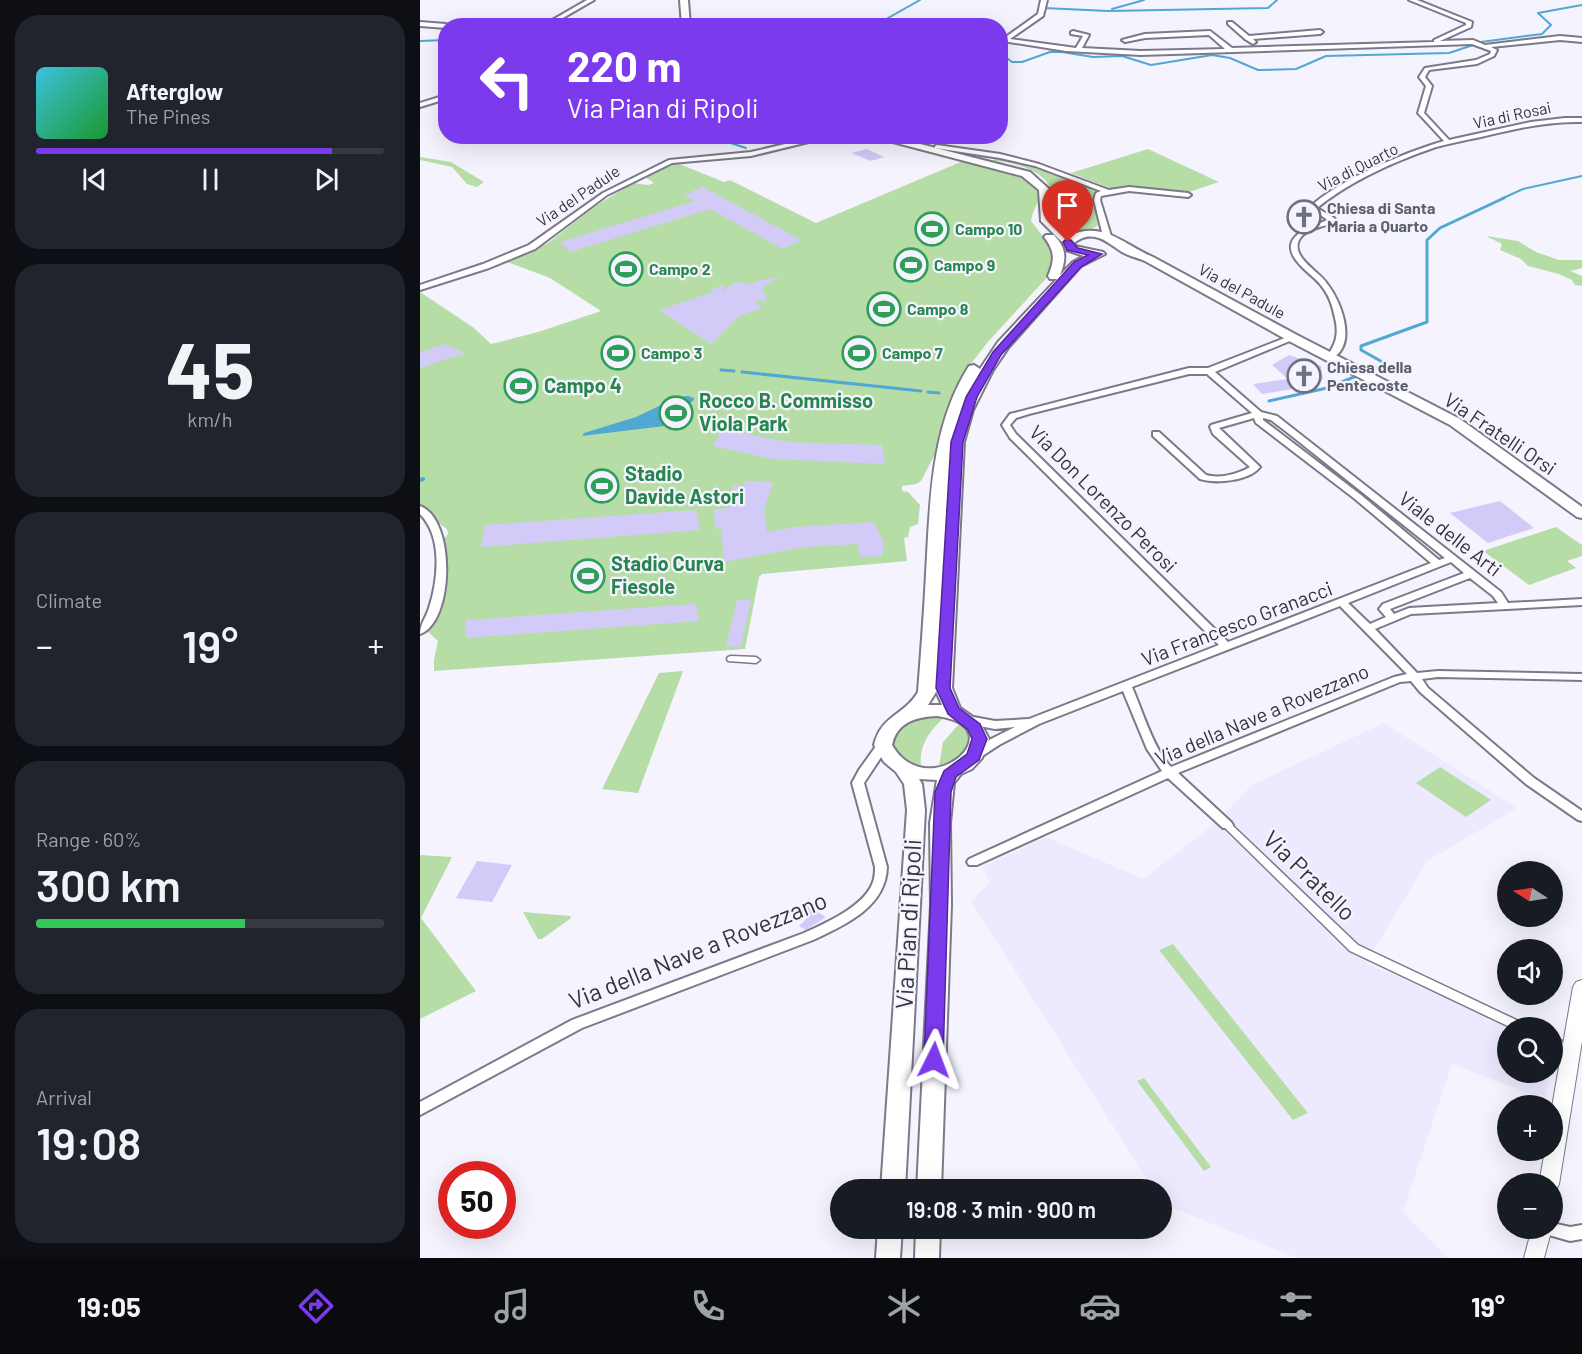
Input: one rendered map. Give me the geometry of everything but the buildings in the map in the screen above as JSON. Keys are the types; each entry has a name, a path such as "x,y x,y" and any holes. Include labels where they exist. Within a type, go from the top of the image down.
{"main road":[{"path":"684,0 685,18"},
{"path":"907,144 1021,172 1032,177 1044,189 1045,219 1070,246"},
{"path":"1045,202 1038,212 1037,219 1039,226 1055,242 1060,251 1061,259 1054,276"},
{"name":"Via del Padule","path":"1054,229 1087,234 1108,246 1138,255 1330,357"},
{"path":"883,745 889,727 920,704 927,692 941,465 949,423 959,396 979,361 996,339 1068,262 1070,246 1087,234"},
{"name":"Via del Padule","path":"1070,246 1108,246"},
{"name":"Via Pian di Ripoli","path":"929,1179 941,905 940,823 945,782 977,751 980,739 975,727 963,718 948,701 943,688 955,461 962,423 978,383 1003,345 1077,264 1108,246"},
{"name":"Via Fratelli Orsi","path":"1330,357 1455,423 1582,514"},
{"path":"909,714 930,710 963,718"},
{"name":"Via Pian di Ripoli","path":"883,745 888,757 902,768 913,784 916,810 894,1179"},
{"path":"902,768 929,774 962,765"},
{"path":"888,1258 889,1239"},
{"path":"927,1258 928,1239"}],"street":[{"path":"558,18 591,0"},
{"path":"1008,38 1041,15 1044,0"},
{"path":"1412,0 1469,22 1469,26 1430,44"},
{"path":"1230,23 1261,50"},
{"path":"420,24 438,25"},
{"path":"1248,38 1320,32"},
{"path":"1073,33 1086,35 1078,50"},
{"path":"1125,40 1145,36 1210,33 1232,51"},
{"path":"1486,46 1560,38 1582,40"},
{"path":"1008,42 1078,50 1141,53 1473,42 1486,46 1494,50 1492,55 1477,62 1427,69 1422,77 1429,86 1421,113 1448,142"},
{"path":"420,105 438,99"},
{"name":"Via di Rosai","path":"1448,142 1528,124 1563,119 1582,120"},
{"name":"Via di Quarto","path":"1330,357 1339,350 1341,344 1341,328 1332,296 1325,285 1299,260 1294,250 1296,239 1300,234 1332,221 1312,208 1327,195 1403,158 1448,142"},
{"name":"Via del Padule","path":"420,288 486,266 532,247 605,194 671,161 751,154 795,144"},
{"path":"937,147 1000,156 1037,165 1108,191"},
{"path":"1108,246 1096,195 1129,189 1188,195"},
{"path":"1087,234 1100,227 1102,218"},
{"path":"1209,371 1293,338"},
{"name":"Viale delle Arti","path":"1209,371 1258,414 1274,418 1500,596 1505,606"},
{"name":"Via Don Lorenzo Perosi","path":"1209,371 1178,374 1026,412 1013,416 1006,424 1013,435 1226,646"},
{"path":"1156,434 1203,477 1208,480 1219,479 1252,471 1255,467 1216,432 1214,427 1258,414"},
{"name":"Viale delle Arti","path":"1258,414 1259,421 1358,497 1438,564"},
{"name":"Viale delle Arti","path":"1358,497 1368,494"},
{"path":"420,509 426,513 437,532 441,571 435,608 425,628 420,631"},
{"name":"Via Francesco Granacci","path":"962,765 995,742 1035,721 1451,559"},
{"path":"1391,616 1384,609 1387,606 1470,574"},
{"path":"1342,602 1407,667 1424,690 1530,781 1582,817"},
{"path":"1369,628 1391,616 1409,611 1582,602"},
{"path":"732,655 756,660"},
{"name":"Via della Nave a Rovezzano","path":"974,862 1170,773 1398,679 1413,676 1466,674 1582,677"},
{"name":"Via Pratello","path":"1126,687 1153,749 1164,767 1354,948 1500,1017"},
{"name":"Via Francesco Granacci","path":"963,718 995,725 1035,721"},
{"name":"Via della Nave a Rovezzano","path":"420,1109 564,1029 806,938 863,905 873,896 882,874 859,788 860,778 877,758 883,745"},
{"path":"865,770 882,765 902,768"},
{"path":"1552,1173 1582,987"},
{"path":"1563,1232 1570,1234 1582,1232"},
{"path":"1534,1258 1539,1239"}],"shaded area":[{"path":"1384,723 1517,808 1427,861 1366,963 1497,1020 1497,1081 1452,1064 1403,1212 1448,1258 1297,1258 1172,1208 1172,1179 1147,1179 971,901 990,882 982,867 1046,837 1143,879 1216,823 1252,785"},
{"path":"1502,1083 1548,1083 1547,1095 1533,1095"}],"green space":[{"path":"1148,149 1219,182 1183,194 1127,188 1112,189 1071,173"},
{"path":"997,156 1035,166 1101,190 1094,195 1098,225 1080,232 1060,227 1050,218 1052,196 1047,182 1026,168 993,161"},
{"path":"420,157 451,162 484,182 477,187 467,184 452,167 420,160"},
{"name":"Rocco B. Commisso Viola Park","path":"963,161 1019,176 1036,187 1039,197 1031,221 1055,252 1051,273 970,365 947,408 935,454 921,481 902,486 902,491 908,492 920,505 918,524 910,527 908,537 904,538 907,561 762,574 759,577 745,649 434,671 438,641 428,632 435,614 442,541 448,534 447,529 433,519 420,505 420,292 474,328 491,344 538,332 601,311 550,278 507,262 548,243 594,207 633,183 648,185 654,183 645,177 677,163 724,182 730,180 816,223"},
{"path":"1486,236 1518,241 1536,252 1559,260 1582,260 1582,268 1570,271 1582,276 1582,286 1575,285 1572,280 1559,274 1528,266 1521,259 1500,250 1502,244"},
{"path":"1556,527 1582,545 1582,556 1567,561 1576,568 1529,585 1483,551"},
{"path":"683,671 638,793 602,789 659,673"},
{"path":"935,715 945,717 927,738 922,751 921,766 900,756 894,746 894,734 910,720"},
{"path":"960,723 970,738 970,745 962,757 939,766 943,742"},
{"path":"1440,767 1491,800 1466,817 1416,783"},
{"path":"420,855 452,857 421,918 476,991 420,1019"},
{"path":"523,912 570,916 571,918 542,939 538,939"},
{"path":"1173,944 1308,1113 1293,1120 1159,950"},
{"path":"1144,1078 1211,1167 1204,1171 1137,1081"}],"water":[{"path":"688,396 694,400 682,410 680,419 673,425 582,436 584,433 636,417 678,397"}],"waterway":[{"path":"888,18 920,0"},
{"path":"1112,9 1144,0"},
{"path":"1043,11 1044,8 1108,11 1268,8 1277,0"},
{"path":"1481,42 1542,34 1551,25 1538,13 1582,5"},
{"path":"420,41 438,40"},
{"path":"1008,59 1012,62 1022,62 1050,52 1062,52 1093,57 1122,56 1151,65 1212,55 1230,58 1258,70 1296,69 1326,56 1449,53 1476,44"},
{"path":"734,144 746,148"},
{"path":"1501,199 1523,189 1582,176"},
{"path":"1269,401 1327,388 1386,364 1361,350 1361,346 1427,322 1427,240 1440,228 1504,198"},
{"path":"721,370 734,371"},
{"path":"742,372 921,391"},
{"path":"928,392 939,393"}],"place":[{"name":"Chiesa di Santa Maria a Quarto","path":"1304,217"},
{"name":"Campo 10","path":"932,229"},
{"name":"Campo 9","path":"911,265"},
{"name":"Campo 2","path":"626,269"},
{"name":"Campo 8","path":"884,309"},
{"name":"Campo 3","path":"618,353"},
{"name":"Campo 7","path":"859,353"},
{"name":"Chiesa della Pentecoste","path":"1304,376"},
{"name":"Campo 4","path":"521,386"},
{"name":"Rocco B. Commisso Viola Park","path":"676,413"},
{"name":"Stadio Davide Astori","path":"602,486"},
{"name":"Stadio Curva Fiesole","path":"588,576"}],"route":[{"path":"934,1060 941,905 940,823 943,792 949,774 973,756 980,739 975,727 953,711 943,688 957,442 971,397 997,354 1077,264 1098,254 1076,251 1070,248 1068,242"}]}
